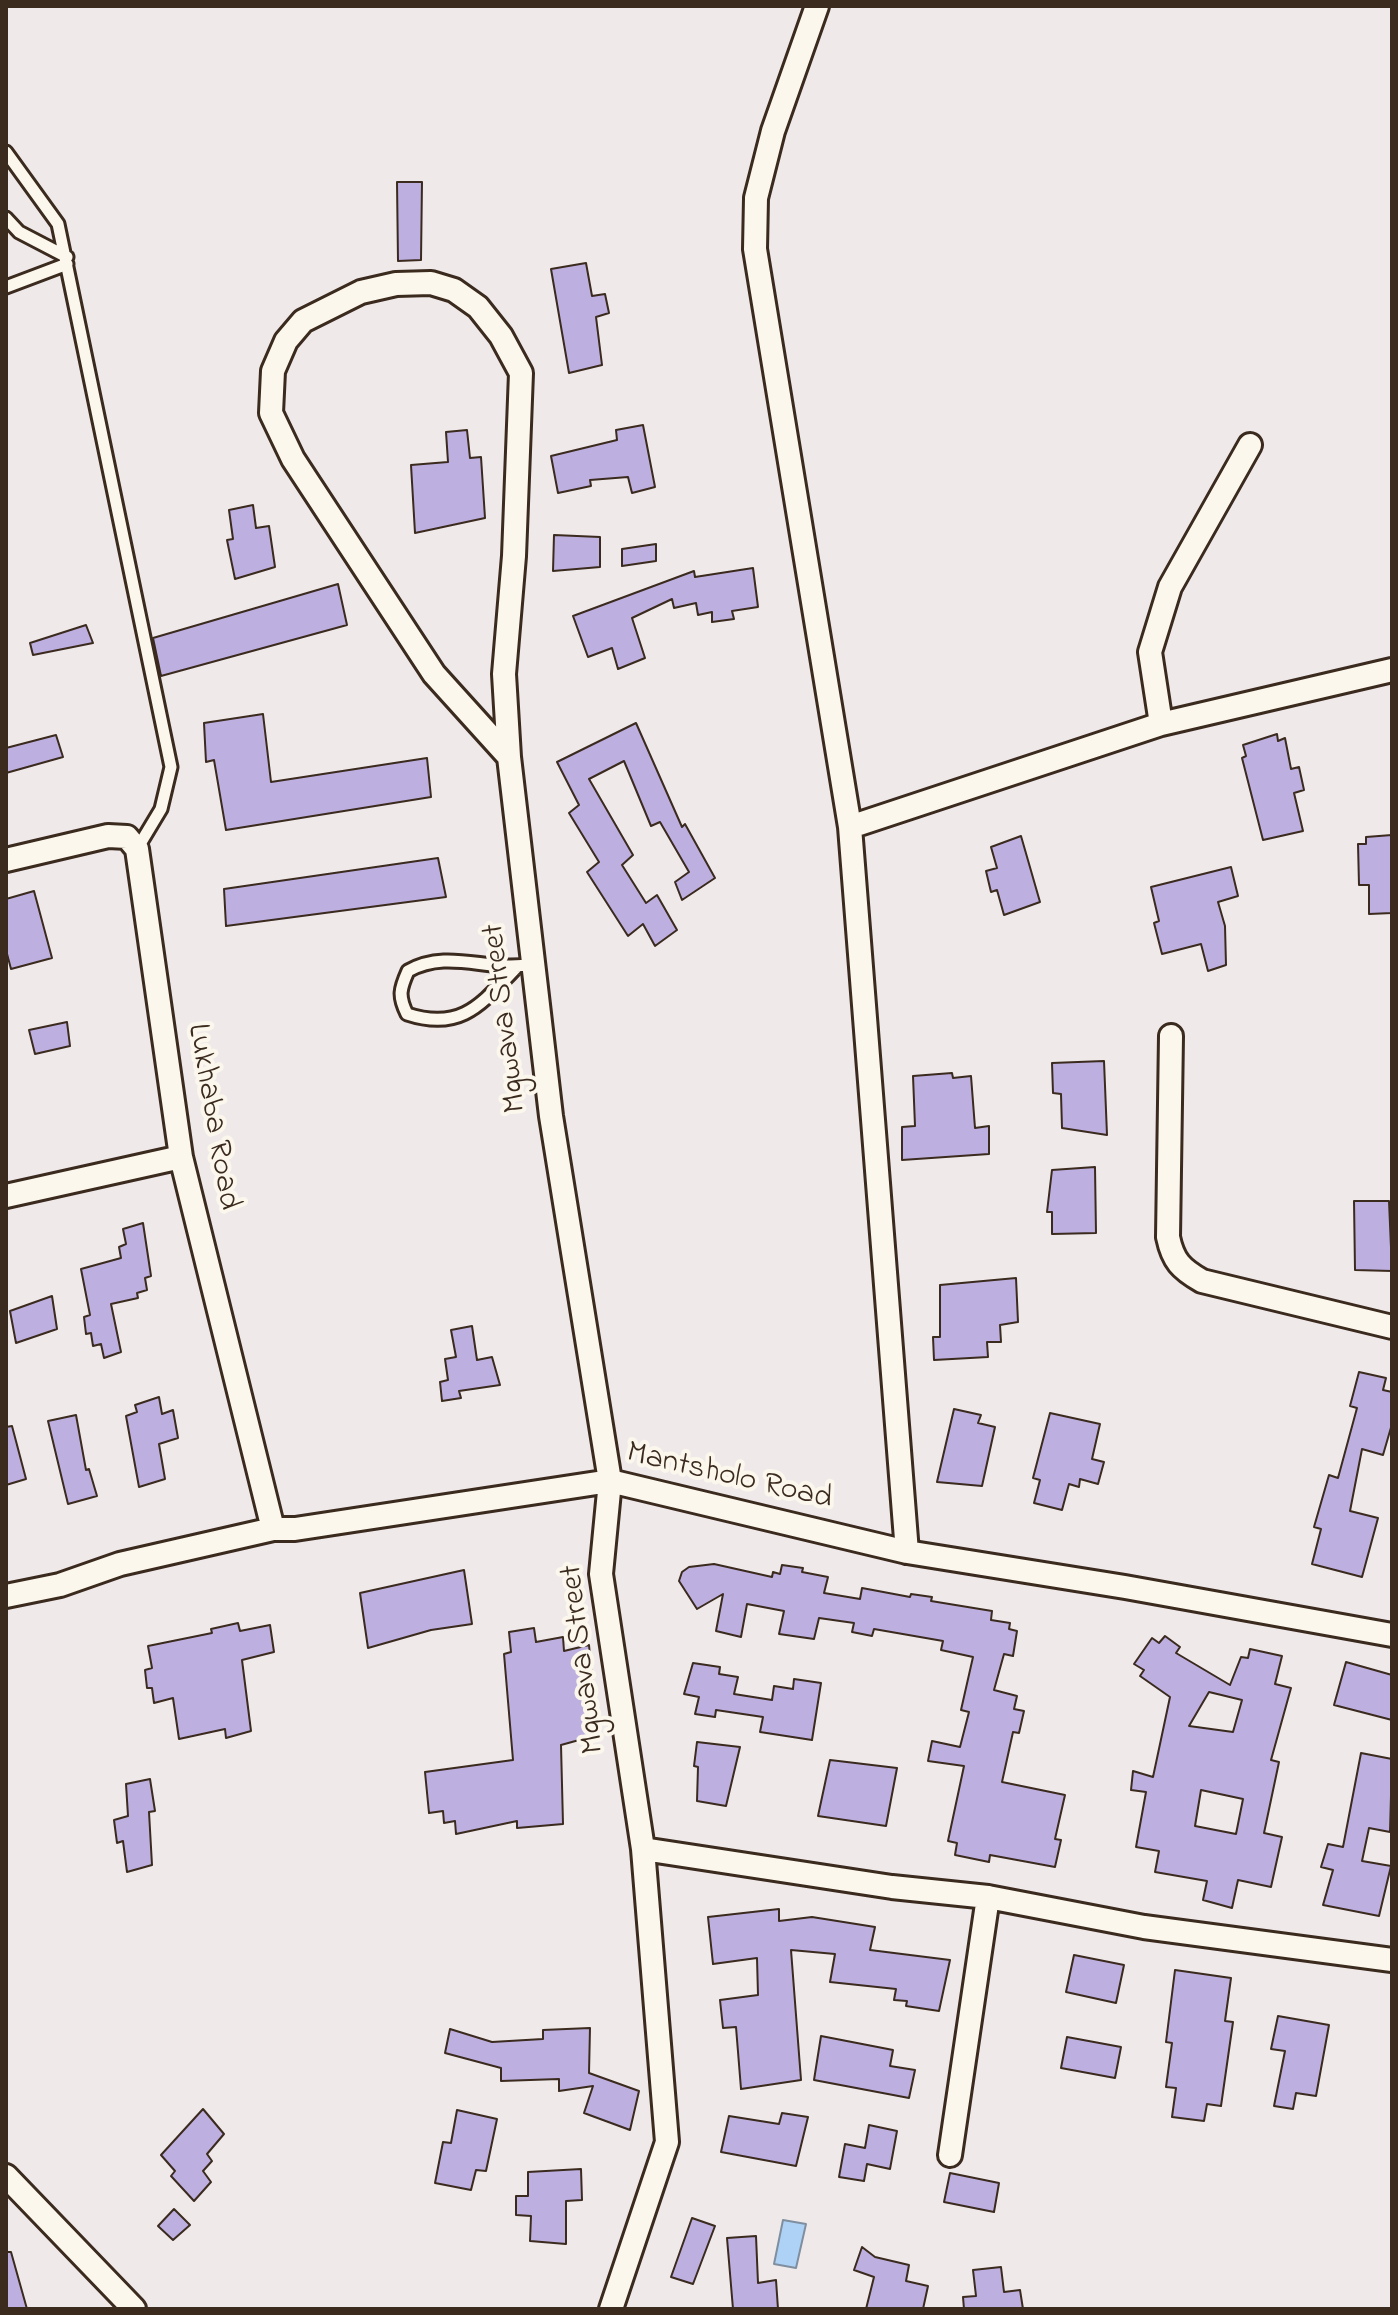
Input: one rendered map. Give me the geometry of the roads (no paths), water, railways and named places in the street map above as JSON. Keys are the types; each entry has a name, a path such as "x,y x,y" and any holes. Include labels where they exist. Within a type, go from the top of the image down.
{"street":[{"path":"817,6 773,131 756,198 755,249 850,827 907,1552"},
{"name":"Mgwava Street","path":"509,757 434,674 293,459 271,413 273,371 286,341 303,321 361,292 396,284 431,283 454,290 478,307 501,336 521,373 514,556 504,674 524,966 610,1481 601,1574 643,1849 667,2142 611,2309"},
{"path":"1161,724 1150,652 1170,587 1250,445"},
{"path":"850,827 1161,724 1392,670"},
{"path":"6,860 108,836 127,837 137,849"},
{"name":"Lukhaba Road","path":"137,849 181,1157 273,1529"},
{"path":"1171,1036 1168,1237 1172,1255 1181,1269 1202,1281 1392,1327"},
{"path":"6,1196 181,1157"},
{"name":"Mantsholo Road","path":"6,1596 60,1585 120,1564 273,1529 295,1529 610,1481 907,1552 1392,1635"},
{"path":"643,1849 892,1887 988,1897 1144,1927 1392,1960"},
{"path":"950,2155 988,1897"},
{"path":"6,2176 134,2309"},
{"path":"6,2198 119,2309"}],"lane":[{"path":"6,152 58,224 171,767 161,809 137,849"},
{"path":"6,218 19,232 67,260"},
{"path":"6,287 67,260"},
{"path":"436,959 524,966 476,1009 460,1017 424,1020 407,1014 401,1003 399,991 408,971 422,963 436,959"}],"water":[{"path":"783,2220 806,2224 796,2268 774,2264"}]}
